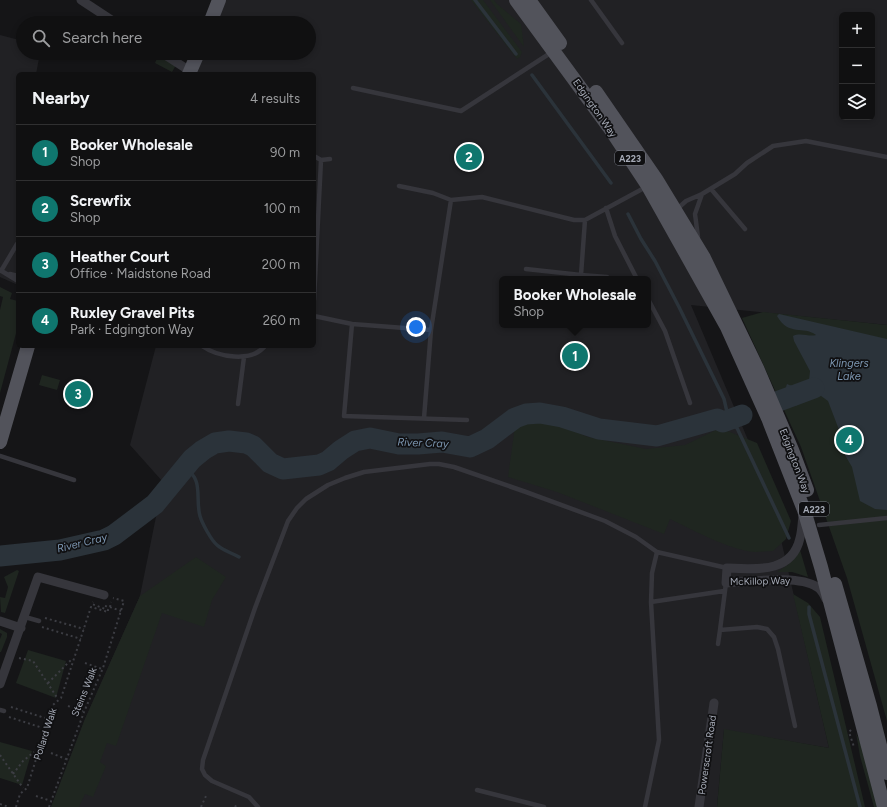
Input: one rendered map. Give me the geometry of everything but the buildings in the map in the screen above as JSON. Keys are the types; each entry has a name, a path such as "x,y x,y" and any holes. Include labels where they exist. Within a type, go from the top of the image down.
{"main road":[{"path":"213,16 219,0"},
{"name":"Edgington Way","path":"516,0 611,113 637,151 637,162 652,183 727,327 768,418 804,510 821,567 871,756 881,773"},
{"name":"Edgington Way","path":"529,0 541,17 557,48 609,127 675,210 704,258 745,342 792,450 819,525 870,706 881,773"},
{"path":"190,72 195,60"},
{"name":"Edgington Way","path":"675,210 672,214 729,322 727,327"},
{"path":"0,442 27,348"},
{"name":"A223","path":"881,773 884,807"}],"street":[{"path":"81,0 105,16"},
{"path":"172,60 189,72"},
{"name":"McKillop Way","path":"804,510 800,538 792,556 778,565 771,567 727,568 725,587 791,580 812,584 822,591 831,616 857,724 871,756"},
{"path":"0,684 38,577 108,596"},
{"path":"0,621 21,628"},
{"name":"Powerscroft Road","path":"699,807 714,703"}],"lane":[{"path":"591,0 622,43"},
{"path":"353,88 461,111 557,48"},
{"path":"666,197 679,203 702,194 735,174 747,163 773,146 806,141 887,157"},
{"path":"316,157 321,160 330,159"},
{"path":"316,260 321,160"},
{"path":"399,186 433,193 451,200 482,197 574,220 585,220 652,183"},
{"path":"711,189 745,229"},
{"path":"702,194 695,214 697,235 704,258"},
{"path":"424,418 431,330 451,200"},
{"path":"675,210 686,201"},
{"path":"606,208 615,236 635,276"},
{"path":"581,275 585,220"},
{"path":"16,246 1,270 16,280"},
{"path":"526,269 594,276"},
{"path":"8,274 16,276"},
{"path":"651,305 665,331 690,403"},
{"path":"316,316 352,324 431,330"},
{"path":"352,324 344,416 467,420"},
{"path":"207,348 223,354 244,357 259,352 263,348"},
{"path":"238,404 244,357"},
{"path":"0,456 74,480"},
{"path":"258,807 249,797 212,781 205,775 202,769 203,760 255,608 288,521 297,508 306,499 328,484 364,472 440,464 454,467 605,521 636,537 657,552 727,568"},
{"path":"819,525 887,518"},
{"path":"645,807 659,740 651,602 652,573 657,552"},
{"path":"651,602 725,587 718,644"},
{"path":"24,617 39,621"},
{"path":"720,630 757,627 767,630 774,637 795,726"},
{"path":"478,790 544,807"}],"path":[{"path":"108,596 124,601 121,611 110,607 108,596"},
{"name":"Pollard Walk","path":"16,807 20,794 27,788 53,705 61,698 92,607 108,612 108,610 92,604 93,602 110,607"},
{"name":"Steins Walk","path":"49,807 84,712 102,669 121,611"},
{"path":"82,639 40,626 43,617 84,629"},
{"path":"11,656 33,661 58,698"},
{"path":"48,683 71,660"},
{"path":"85,663 102,669"},
{"path":"68,706 84,712"},
{"path":"46,729 4,712 9,707 49,719"},
{"path":"13,774 23,761 34,752"},
{"path":"51,753 67,760"},
{"path":"0,755 23,788"},
{"path":"36,796 52,801"},
{"path":"201,807 206,796"},
{"path":"0,804 9,807"}],"shaded area":[{"path":"223,0 887,0 887,325 691,305 770,492 829,748 724,730 717,807 51,807 85,719 140,596 163,482 130,445 155,348 316,348 316,72 198,72 202,60 316,60 316,16 217,16"},
{"path":"471,0 483,0 522,52 520,57 517,59"},
{"path":"490,0 494,0 521,24 524,47"},
{"path":"0,35 16,39 16,60 39,60 36,72 16,72 16,284 0,277"},
{"path":"156,60 168,60 176,65 172,72 155,63"},
{"path":"0,287 12,293 10,299 16,300 16,333 0,393 0,310 3,297 0,296"},
{"path":"763,312 887,325 887,721 847,578 801,447 742,318"},
{"path":"42,375 60,380 57,390 39,385"},
{"path":"532,419 551,421 588,437 646,449 685,445 720,428 757,443 791,521 786,539 773,551 755,552 734,548 723,544 670,519 664,534 557,492 508,477 515,426"},
{"path":"800,550 808,577 792,572 777,572 796,557"},
{"path":"196,557 226,577 212,600 204,627 162,613 116,746 107,743 100,762 106,766 93,797 85,794 79,807 51,807 85,719 140,596"},
{"path":"17,570 19,571 5,613 1,612 0,597 5,598 8,587 4,577"},
{"path":"793,594 808,603 820,617 865,807 717,807 724,729 829,748"},
{"path":"0,629 7,633 7,637 1,652 0,639 2,634 0,633"},
{"path":"28,650 66,661 56,698 16,683"},
{"path":"856,733 869,763 881,807 874,807 860,756"},
{"path":"0,742 32,751 22,785 0,778"}],"water":[{"name":"Klingers Lake","path":"779,314 887,339 887,510 875,509 860,501 852,467 845,455 845,447 828,401 817,393 813,392 804,396 796,406 794,403 788,402 784,393 787,384 796,386 806,383 809,381 810,371 794,341 793,336 799,334 816,335 811,332 791,329 786,326 777,316"}],"waterway":[{"path":"475,0 516,54"},
{"path":"532,75 611,183"},
{"path":"628,214 679,307 724,399 727,412 723,422 737,428 789,538"},
{"name":"River Cray","path":"779,401 814,388"},
{"name":"River Cray","path":"0,556 60,550 104,540 114,535 155,504 192,459 215,443 229,441 246,443 253,446 270,463 283,469 319,465 328,461 355,441 370,438 399,444 442,442 470,447 487,439 515,418 526,414 540,413 562,417 599,429 657,436 717,419 723,422 742,415"},
{"path":"185,469 191,473 197,483 200,516 205,527 219,547 239,557"},
{"path":"809,607 809,614 860,807"}],"place":[{"name":"Screwfix","path":"469,157"},
{"name":"Booker Wholesale","path":"575,356"},
{"name":"Heather Court","path":"78,394"},
{"name":"Ruxley Gravel Pits","path":"849,440"}]}
